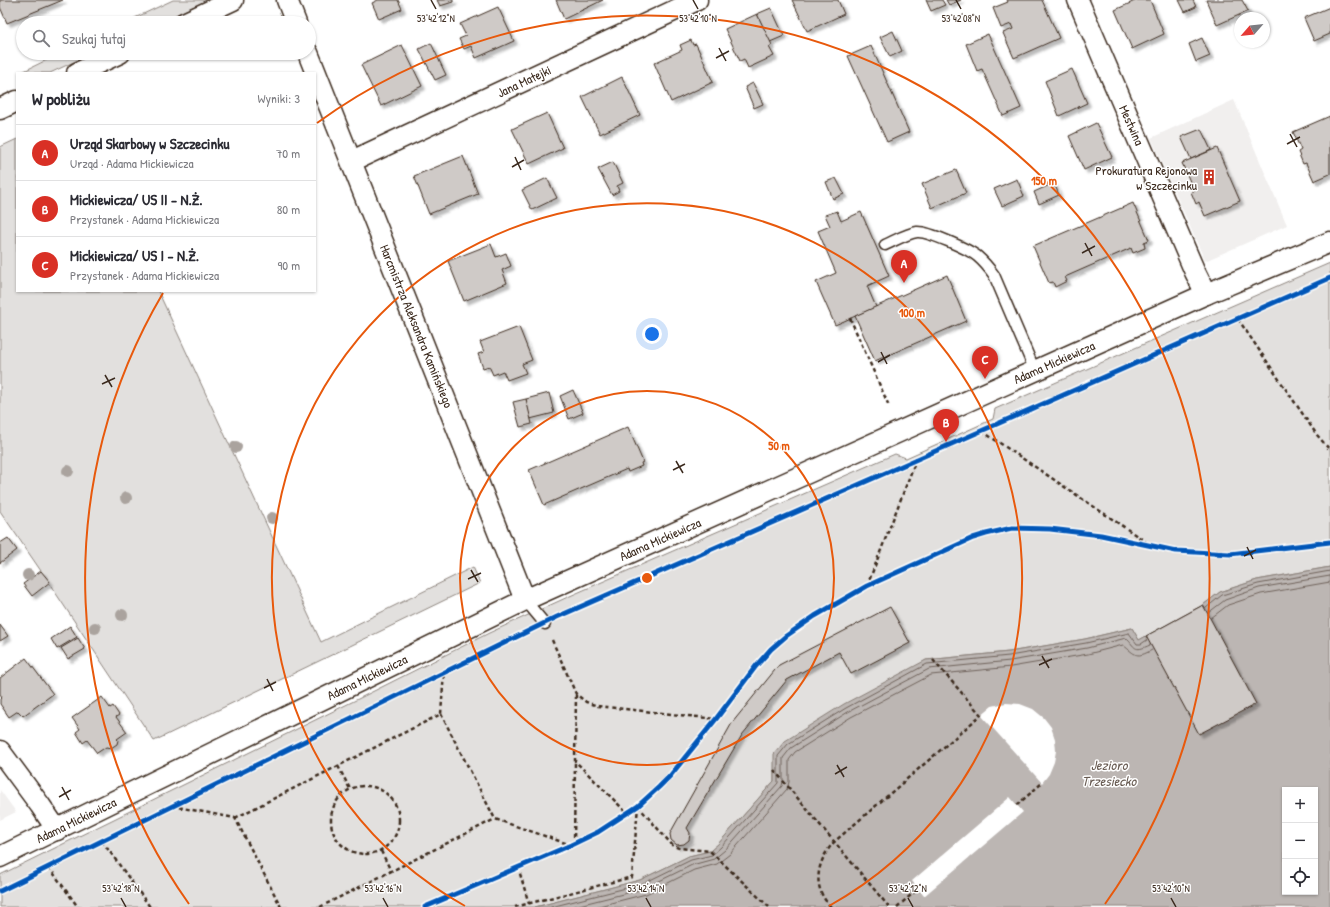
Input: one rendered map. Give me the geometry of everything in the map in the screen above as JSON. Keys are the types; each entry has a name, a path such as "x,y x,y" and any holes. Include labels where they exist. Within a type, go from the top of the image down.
{"street":[{"path":"199,16 233,0"},
{"path":"287,0 293,16"},
{"name":"Jana Matejki","path":"352,161 697,0"},
{"name":"Mestwina","path":"1078,0 1206,294"},
{"path":"79,72 105,60"},
{"name":"Harcmistrza Aleksandra Kamińskiego","path":"311,60 316,72"},
{"name":"Harcmistrza Aleksandra Kamińskiego","path":"316,73 525,600"},
{"path":"0,109 16,101"},
{"name":"Adama Mickiewicza","path":"0,857 525,600 1206,294 1330,242"},
{"path":"0,751 57,830"}],"lane":[{"path":"885,245 916,232 925,232 935,235 976,255 987,265 994,275 1035,371"},
{"path":"525,600 545,624"}],"path":[{"path":"850,318 889,406"},
{"path":"1238,319 1317,435 1330,450"},
{"path":"982,431 1152,546"},
{"path":"867,586 916,460"},
{"path":"545,624 576,694 572,844"},
{"path":"831,907 822,895 818,872 824,856 834,842 981,715 932,660"},
{"path":"444,672 441,714 495,819"},
{"path":"576,694 586,702 598,706 716,719"},
{"path":"172,806 235,818 441,714"},
{"path":"575,761 627,813"},
{"path":"338,766 350,789"},
{"path":"774,770 889,907"},
{"path":"425,907 598,832 638,806 659,788 670,776"},
{"path":"1017,805 1042,783"},
{"path":"372,786 386,793 396,805 400,820 399,827 392,841 381,850 365,854 351,851 338,842 334,835 331,820 334,805 343,793 357,787 372,786"},
{"path":"516,907 632,877 638,806"},
{"path":"638,806 673,846 710,851 769,907"},
{"path":"235,818 281,907"},
{"path":"320,907 495,819 572,844"},
{"path":"102,841 150,907"},
{"path":"381,850 391,871"},
{"path":"49,867 78,907"},
{"path":"518,867 529,904"},
{"path":"897,907 918,889"}],"shaded area":[{"path":"173,0 208,0 173,16 139,16"},
{"path":"47,60 78,60 52,72 22,72"},
{"path":"1234,100 1287,225 1205,261 1151,138"},
{"path":"16,139 16,292 158,292 321,642 473,567 480,583 154,741 0,511 0,147"},
{"path":"1330,263 1330,567 1257,580 1220,592 1203,605 1139,640 1132,628 1085,639 1009,652 926,660 774,770 774,781 710,851 689,856 640,880 535,907 0,907 0,875 489,633 895,454 906,458 993,419 995,409"},
{"path":"0,790 16,812 0,820"}],"water":[{"name":"Jezioro Trzesiecko","path":"1330,567 1330,907 535,907 640,880 689,856 710,851 774,781 774,754 785,741 844,704 926,660 1009,652 1085,639 1132,628 1139,640 1203,605 1220,592 1257,580"}],"pier":[{"path":"1006,703 1020,704 1033,709 1044,718 1051,727 1055,739 1056,751 1054,762 1049,774 1042,783 981,715 992,706"},
{"path":"1010,797 1023,812 924,896 912,881"}],"building":[{"path":"0,0 63,0 24,16 16,16 16,19 7,23 0,7"},
{"path":"378,0 398,0 402,9 379,19 372,3"},
{"path":"437,0 453,0 453,2 440,6"},
{"path":"556,0 603,0 564,19"},
{"path":"792,0 838,0 844,14 807,31"},
{"path":"926,0 942,0 945,5 931,11"},
{"path":"946,0 961,0 949,5"},
{"path":"1007,0 1042,0 1059,38 1014,58 1003,33 1013,29 1011,24 1001,28 993,8 1008,2"},
{"path":"1137,0 1150,0 1164,34 1132,49 1115,10"},
{"path":"1179,0 1193,0 1196,7 1185,12"},
{"path":"1206,0 1242,0 1248,11 1234,12 1234,17 1217,25"},
{"path":"498,7 514,41 476,58 471,46 464,49 459,39 466,36 460,24"},
{"path":"1330,7 1330,34 1314,41 1304,18"},
{"path":"771,8 784,36 770,42 757,14"},
{"path":"757,14 772,45 769,47 774,56 748,68 744,59 740,61 725,29"},
{"path":"893,31 902,51 890,57 880,37"},
{"path":"988,34 1021,108 1003,116 982,69 977,71 966,44"},
{"path":"1202,38 1210,56 1196,62 1189,44"},
{"path":"691,40 693,45 696,44 713,82 671,102 654,63 682,50 680,45"},
{"path":"431,43 446,75 435,80 419,49"},
{"path":"402,45 422,86 381,106 361,65"},
{"path":"871,46 909,132 887,142 848,56"},
{"path":"1072,69 1087,103 1059,116 1045,81"},
{"path":"622,77 640,115 600,134 582,97"},
{"path":"753,83 763,104 754,108 745,87"},
{"path":"547,113 563,148 529,164 512,129"},
{"path":"1330,116 1330,174 1314,181 1306,163 1303,164 1298,152 1301,150 1293,132"},
{"path":"1096,123 1112,157 1084,170 1069,136"},
{"path":"1201,129 1211,150 1191,159 1181,137"},
{"name":"Prokuratura Rejonowa w Szczecinku","path":"1217,148 1240,201 1205,216 1199,202 1196,204 1191,192 1194,191 1182,163"},
{"path":"463,156 478,194 429,214 414,176"},
{"path":"613,162 623,183 617,186 619,191 612,195 598,169"},
{"path":"956,170 966,193 932,208 922,184"},
{"path":"547,178 557,198 532,210 522,190"},
{"path":"836,178 844,194 833,199 826,182"},
{"path":"1017,179 1024,196 1002,206 994,189"},
{"path":"1054,183 1059,195 1039,204 1034,192"},
{"path":"1133,203 1149,240 1144,242 1145,248 1133,253 1131,248 1065,277 1067,281 1055,287 1053,282 1049,283 1033,246"},
{"path":"837,211 841,221 861,212 889,276 867,286 876,307 835,325 816,282 836,273 818,231 830,226 825,215"},
{"path":"491,244 496,257 506,253 511,266 502,270 507,283 464,301 448,261"},
{"path":"947,275 966,321 875,361 855,316"},
{"path":"519,327 532,360 522,364 526,373 507,380 503,371 493,375 489,366 483,368 478,354 484,352 480,342"},
{"path":"573,390 583,413 569,419 560,396"},
{"path":"549,393 554,413 530,419 526,399"},
{"path":"526,399 532,424 520,427 513,402"},
{"path":"628,427 643,462 641,463 642,466 628,472 627,469 544,505 529,470"},
{"path":"8,538 17,550 0,563 0,543"},
{"path":"41,571 50,582 32,596 23,584"},
{"path":"1203,605 1256,704 1199,734 1146,636"},
{"path":"890,607 910,643 851,674 839,652 787,680 742,735 687,828 690,833 689,840 684,844 677,845 671,840 670,834 673,828 732,723 779,665"},
{"path":"0,625 8,636 0,641"},
{"path":"70,626 77,637 57,649 51,639"},
{"path":"78,638 85,649 68,659 61,648"},
{"path":"26,658 53,694 23,716 18,711 9,717 0,704 0,699 2,697 0,694 0,678"},
{"path":"102,697 110,708 113,706 119,715 116,717 127,732 117,739 117,744 111,748 106,747 97,753 87,740 83,743 76,732 80,729 72,718"}],"cycle path":[{"path":"0,891 557,617 1330,278"},
{"path":"425,907 571,845 598,832 638,806 670,776 756,666 771,649 786,636 815,616 867,586 973,538 1012,528 1050,529 1101,535 1176,551 1230,554 1330,542"}],"place":[{"name":"Prokuratura Rejonowa w Szczecinku","path":"1209,177"},
{"name":"Urząd Skarbowy w Szczecinku","path":"904,283"},
{"name":"Mickiewicza/ US I - N.Ż.","path":"985,379"},
{"name":"Mickiewicza/ US II - N.Ż.","path":"946,442"}]}
